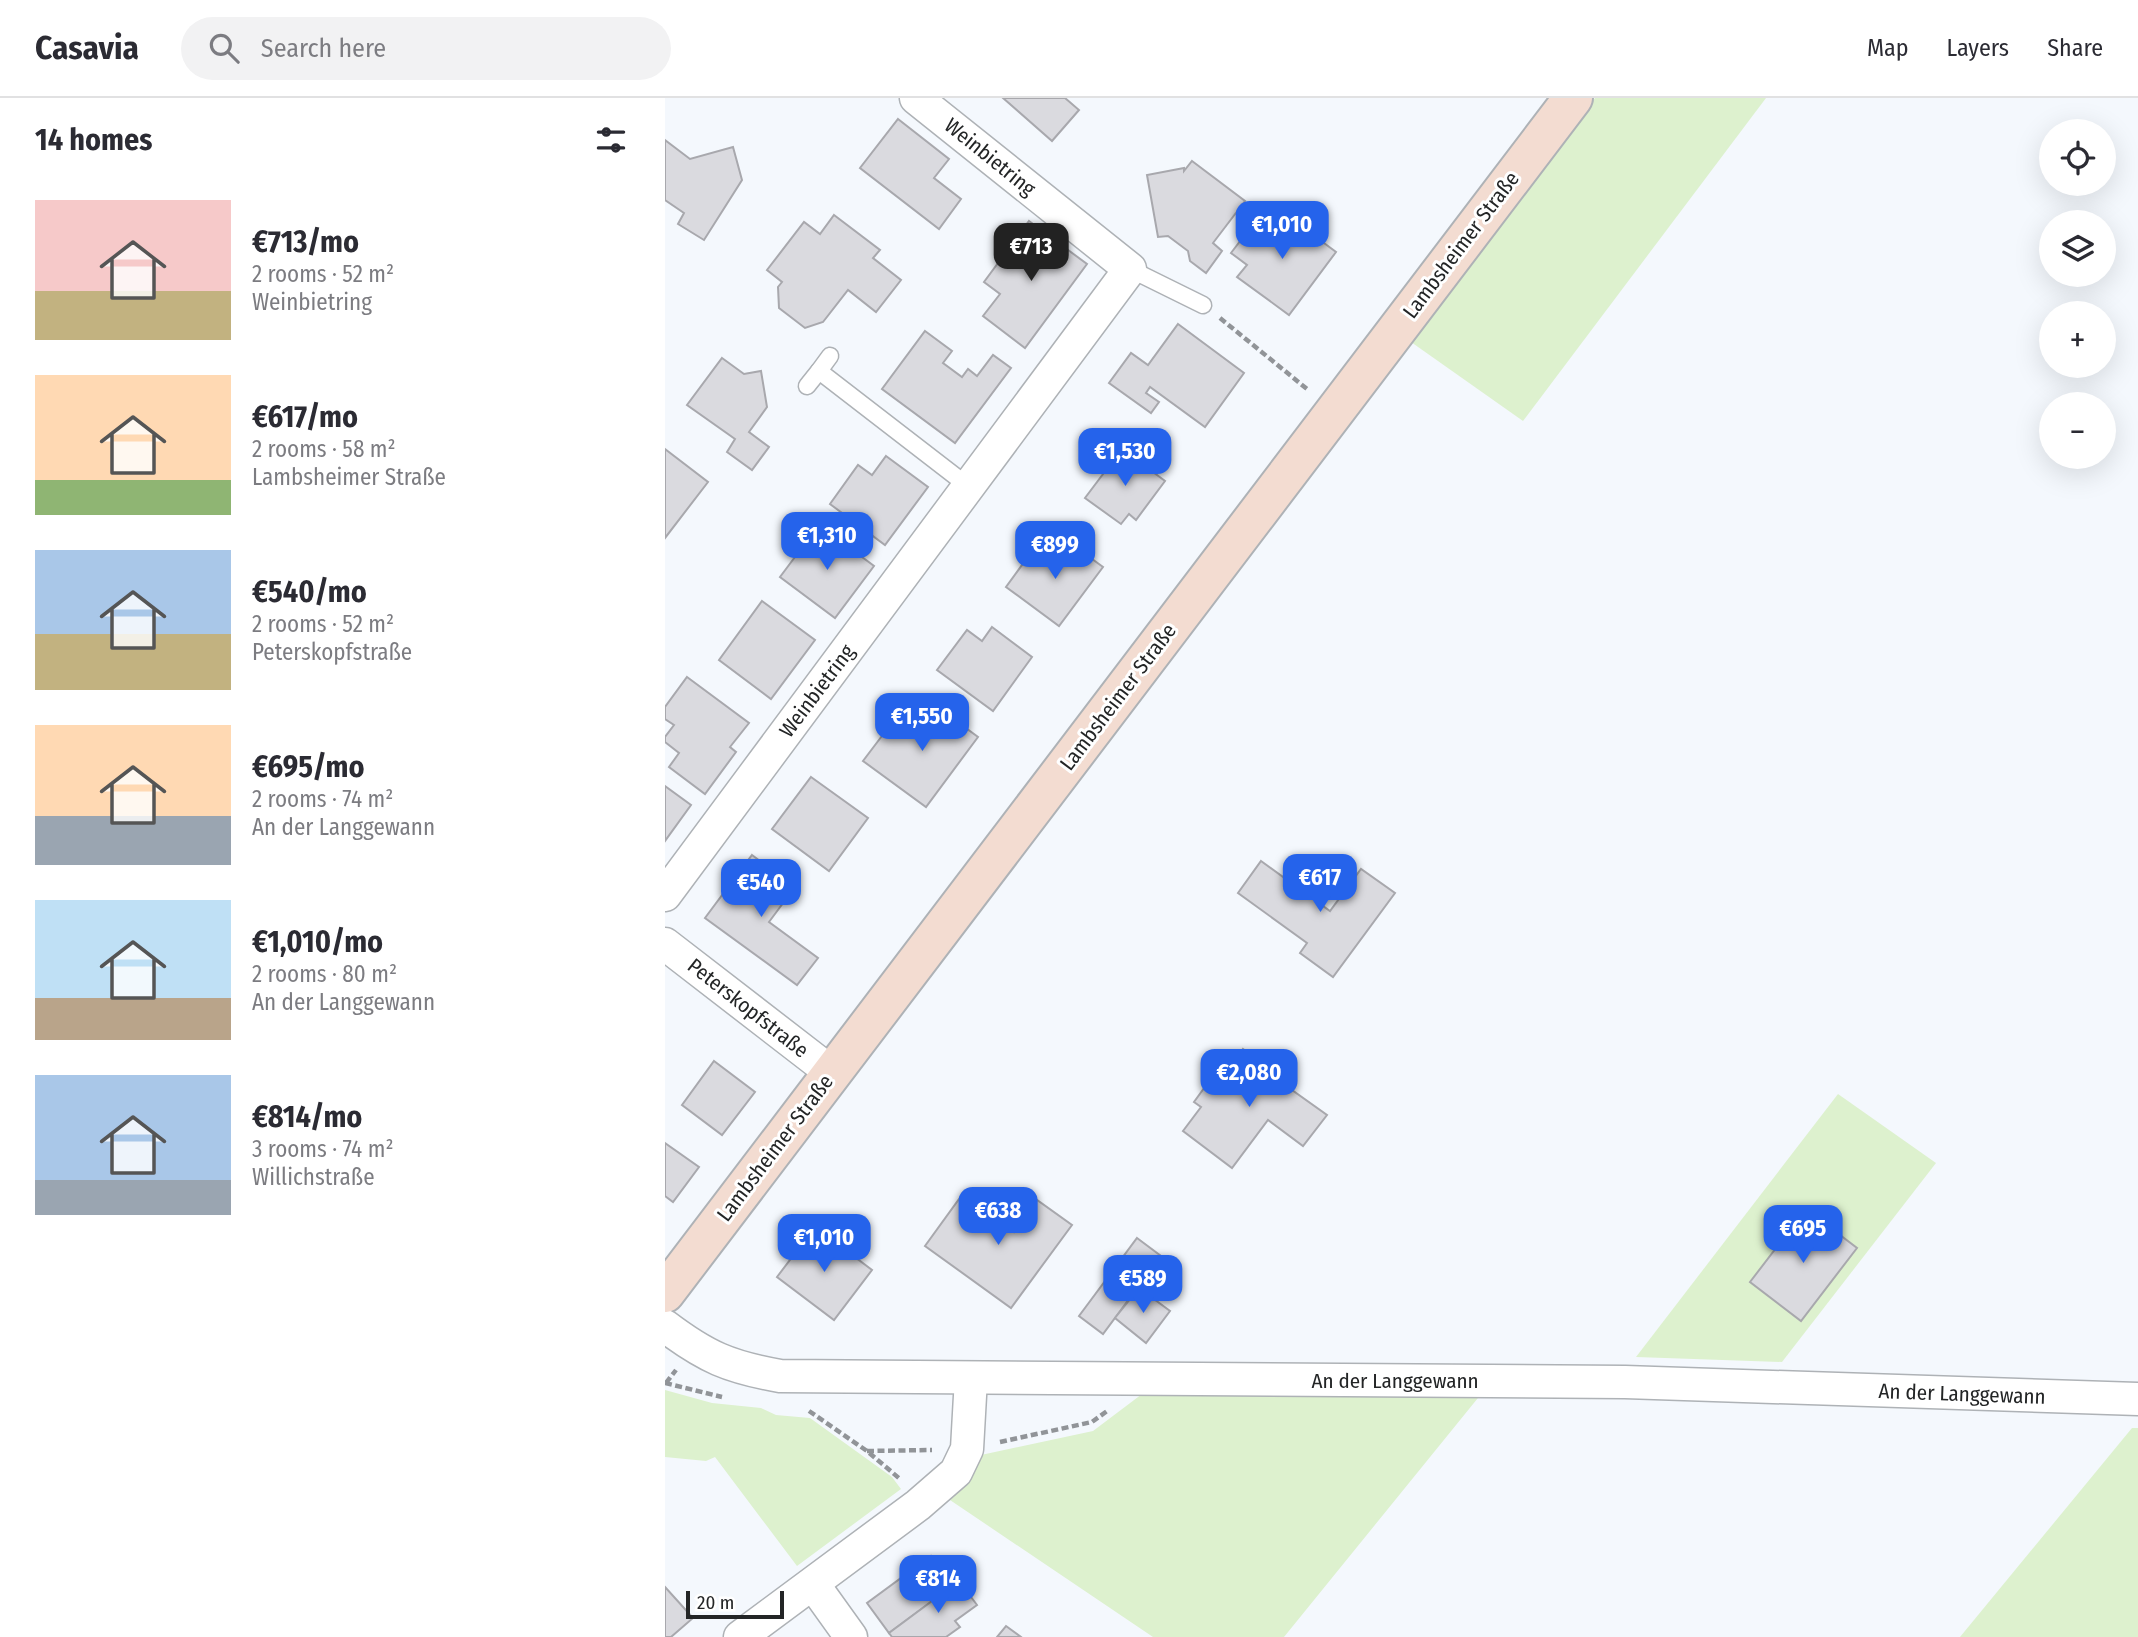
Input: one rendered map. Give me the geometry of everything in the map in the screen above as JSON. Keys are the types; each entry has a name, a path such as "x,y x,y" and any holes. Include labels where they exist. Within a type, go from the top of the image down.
{"main road":[{"name":"Lambsheimer Straße","path":"665,1293 1572,99"}],"street":[{"name":"Weinbietring","path":"665,895 1130,269 916,98"},
{"name":"Peterskopfstraße","path":"665,944 832,1073"},
{"name":"An der Langgewann","path":"665,1326 693,1348 715,1360 745,1370 780,1376 1625,1382 2138,1399"},
{"path":"740,1637 918,1505 956,1472 967,1449 971,1377"},
{"path":"813,1584 851,1637"}],"lane":[{"name":"Weinbietring","path":"1130,269 1203,304"},
{"path":"807,386 830,356"},
{"path":"819,371 968,486"}],"path":[{"path":"1203,304 1307,389"},
{"path":"918,1505 896,1473 867,1451 967,1449 1092,1422 1147,1379"}],"green space":[{"path":"1595,98 1766,98 1523,421 1411,342"},
{"path":"1838,1094 1936,1163 1782,1362 1636,1357"},
{"path":"1150,1388 1482,1393 1284,1637 1153,1637 947,1498 981,1455 1093,1431"},
{"path":"665,1390 712,1403 761,1408 776,1415 810,1418 892,1477 901,1489 797,1566 715,1457 706,1461 665,1457"},
{"path":"2132,1428 2138,1428 2138,1637 1960,1637"}],"building":[{"path":"1003,98 1065,98 1079,110 1052,141"},
{"path":"898,119 949,159 934,178 961,199 939,229 860,168"},
{"path":"665,140 690,159 733,147 742,180 704,240 678,224 684,213 665,200"},
{"path":"1192,161 1245,201 1213,243 1222,251 1206,273 1190,261 1188,251 1168,236 1158,237 1147,175 1184,168 1184,171"},
{"path":"1285,214 1336,252 1289,315 1237,277 1247,265 1231,253 1257,219 1272,231"},
{"path":"834,215 880,250 873,258 901,280 876,312 848,290 823,322 805,328 779,308 778,287 782,282 767,270 804,222 820,234"},
{"path":"1029,221 1087,264 1025,348 983,316 1000,294 984,282"},
{"path":"1178,324 1244,373 1205,427 1150,387 1146,393 1159,402 1151,413 1109,383 1131,353 1148,365"},
{"path":"925,331 952,351 943,363 962,377 968,369 977,376 993,355 1011,368 955,443 882,389"},
{"path":"722,358 744,374 761,371 767,407 749,432 769,447 752,470 727,452 735,439 687,405"},
{"path":"665,449 708,482 665,538"},
{"path":"1122,449 1165,481 1136,520 1129,514 1121,524 1085,498"},
{"path":"886,456 928,487 885,545 830,504 858,465 872,475"},
{"path":"819,525 874,566 835,618 780,577"},
{"path":"1066,540 1103,567 1059,626 1006,587 1033,550 1050,562"},
{"path":"762,601 815,640 771,699 719,660"},
{"path":"992,627 1032,657 993,711 937,670 967,630 982,641"},
{"path":"687,677 749,723 730,747 736,752 705,794 669,767 679,753 665,742 665,737 674,725 665,719 665,707"},
{"path":"928,700 978,737 926,807 863,761 894,720 907,729"},
{"path":"811,777 868,818 829,871 772,829"},
{"path":"665,786 691,805 665,841"},
{"path":"752,855 795,887 769,922 818,958 797,985 705,918"},
{"path":"1261,861 1330,911 1361,869 1395,893 1333,977 1300,953 1307,943 1238,893"},
{"path":"1243,1049 1295,1086 1292,1090 1327,1115 1303,1146 1268,1120 1232,1168 1183,1131 1201,1107 1194,1102 1218,1069 1225,1074"},
{"path":"714,1061 755,1092 722,1135 682,1105"},
{"path":"665,1143 699,1167 673,1202 665,1196"},
{"path":"962,1195 1014,1232 1037,1200 1072,1225 1011,1308 925,1246"},
{"path":"1806,1209 1857,1248 1801,1321 1750,1282"},
{"path":"815,1227 872,1270 834,1320 777,1277"},
{"path":"1137,1238 1161,1256 1103,1334 1079,1316"},
{"path":"1139,1288 1170,1311 1146,1343 1115,1318"},
{"path":"931,1556 953,1586 889,1633 867,1603"},
{"path":"959,1581 977,1605 955,1621 960,1627 946,1637 892,1637 889,1633"},
{"path":"665,1587 693,1618 671,1637 665,1637"},
{"path":"1006,1626 1021,1637 997,1637"}]}
